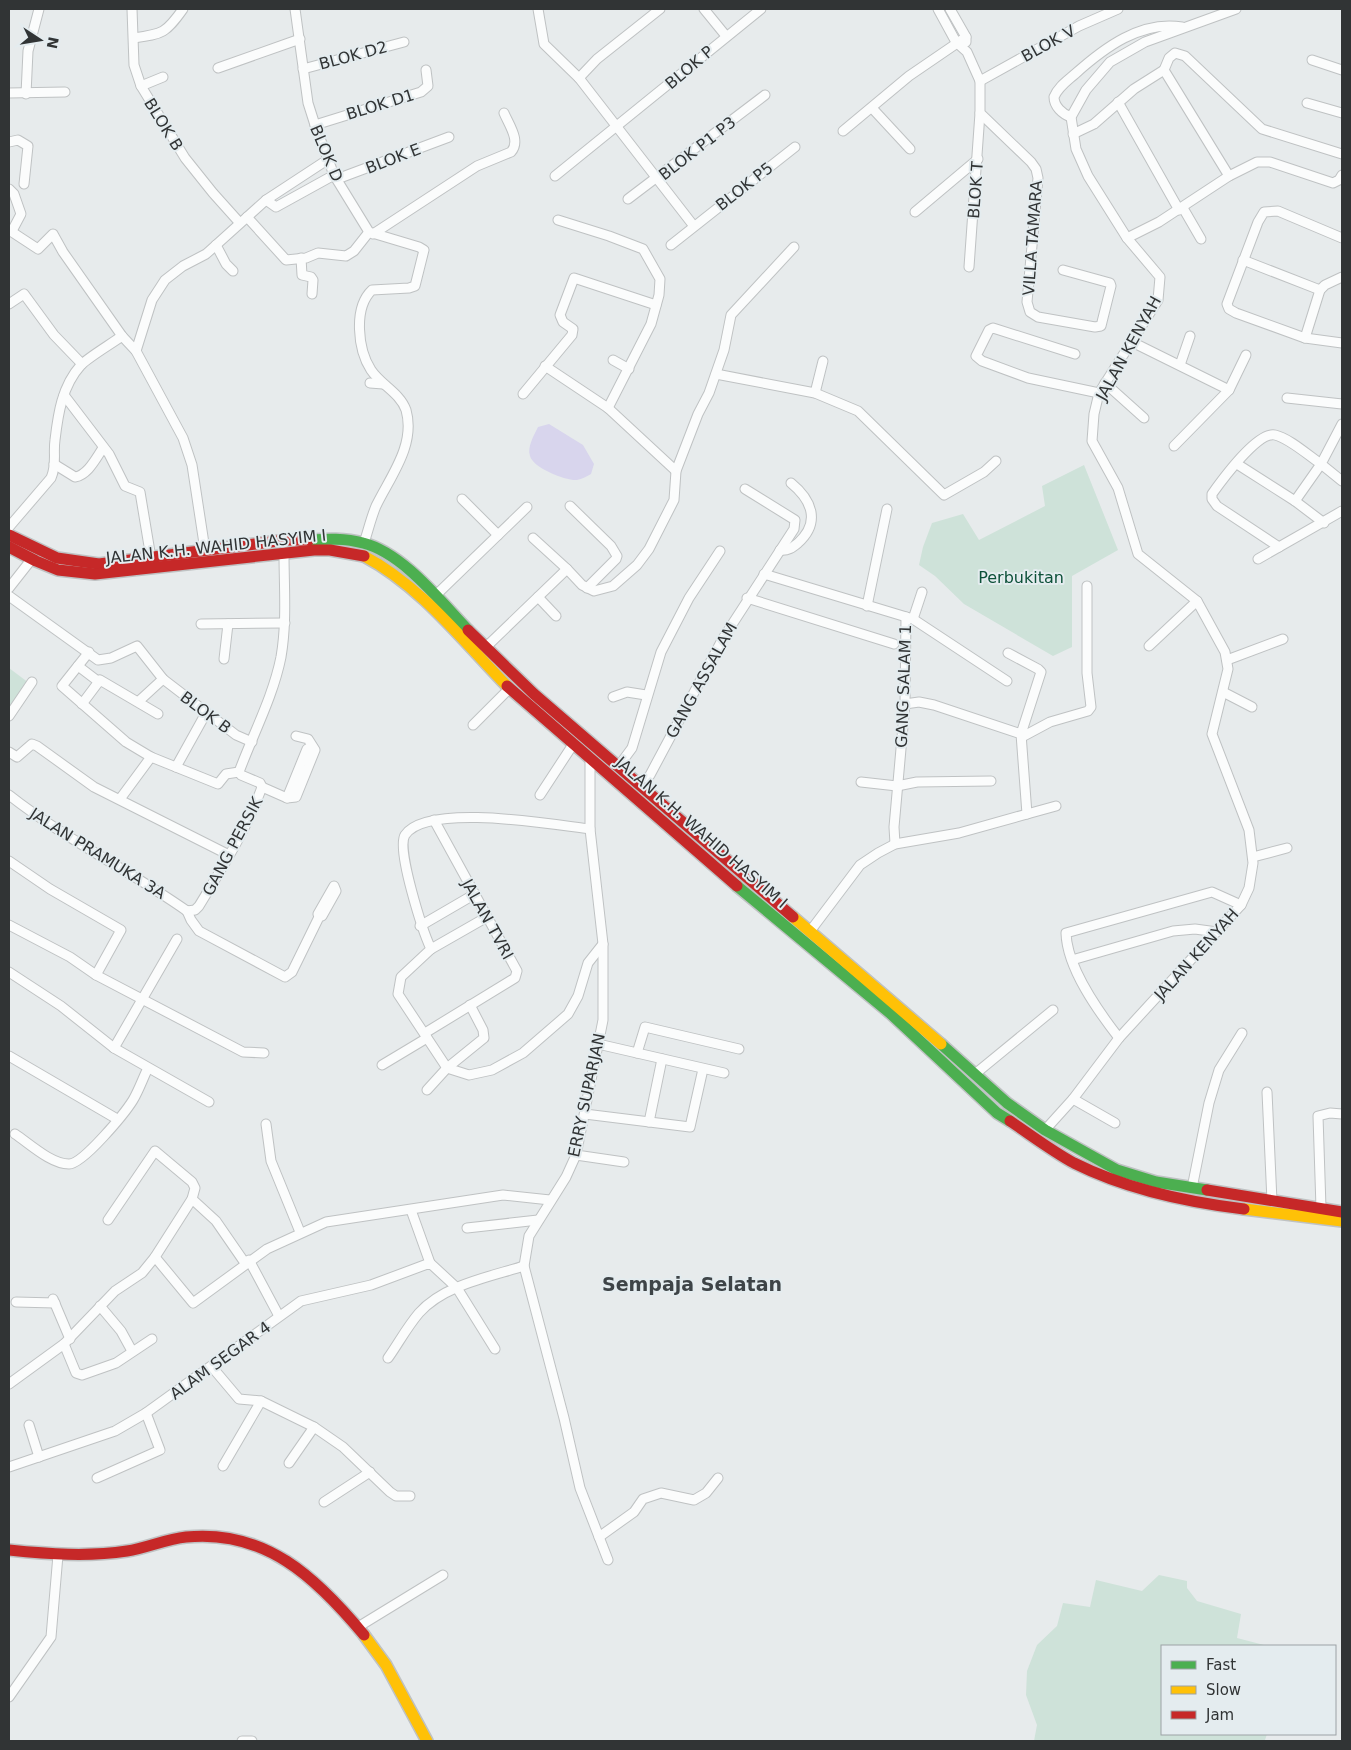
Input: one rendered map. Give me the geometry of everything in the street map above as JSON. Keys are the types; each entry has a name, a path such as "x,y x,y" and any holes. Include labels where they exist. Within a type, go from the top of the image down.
{"main road":[{"name":"JALAN K.H. WAHID HASYIM I","path":"9,535 58,558 90,563 114,563 205,550 314,545 330,550 362,555 389,569 435,611 510,688 693,849 890,1013 997,1112 1073,1162 1121,1183 1150,1191 1237,1208 1264,1203 1321,1208 1342,1212"},
{"name":"JALAN K.H. WAHID HASYIM I","path":"9,547 48,569 97,574 284,553 341,539 364,543 386,554 414,574 485,648 618,768 811,930 1007,1102 1045,1130 1118,1170 1156,1182 1240,1195 1264,1203 1342,1221"},
{"path":"693,849 700,838"},
{"path":"997,1112 1007,1102"},
{"path":"1237,1208 1240,1195"},
{"path":"9,1550 58,1555 124,1552 184,1536 234,1537 257,1543 300,1569 358,1626 386,1666 427,1741"}],"street":[{"path":"26,94 28,51 39,9"},
{"name":"BLOK B","path":"132,9 134,65 141,86 185,158 213,193 283,258 301,258"},
{"path":"134,38 157,36 171,25 183,9"},
{"name":"BLOK D","path":"295,9 308,103 315,125 335,177 371,233"},
{"path":"538,9 544,44 580,78 693,225"},
{"path":"580,78 597,59 660,9"},
{"path":"704,9 726,36"},
{"name":"BLOK P","path":"555,176 761,9"},
{"path":"938,9 956,42 967,52"},
{"path":"950,9 966,37 967,52 980,80 980,113"},
{"name":"BLOK V","path":"980,80 1079,26 1118,9"},
{"path":"1187,27 1161,25 1119,41 1097,53 1059,89 1054,97 1058,108 1071,117 1082,95 1110,62 1139,44 1187,27 1236,9"},
{"path":"843,131 909,76 956,42 966,37"},
{"path":"218,68 300,38"},
{"name":"BLOK D2","path":"303,69 404,42"},
{"path":"1073,134 1094,124 1118,102 1164,70 1169,58 1174,53 1185,56 1262,129 1342,154"},
{"path":"1312,60 1342,70"},
{"name":"BLOK D1","path":"315,125 421,92 428,86 426,70"},
{"path":"1164,70 1229,176"},
{"path":"141,86 163,78"},
{"path":"9,93 65,92"},
{"name":"BLOK P1 P3","path":"628,199 765,95"},
{"path":"1118,102 1181,209 1201,239"},
{"path":"1306,103 1342,113"},
{"path":"872,108 910,149"},
{"path":"312,294 313,280 302,275 301,258 318,253 346,256 354,251 371,233 477,166 511,152 515,148 516,139 504,113"},
{"name":"BLOK T","path":"970,267 980,113"},
{"name":"VILLA TAMARA","path":"980,113 1036,169 1038,178 1027,302 1030,312 1038,317 1095,327 1101,326 1112,286 1110,283 1063,270"},
{"name":"JALAN KENYAH","path":"1045,1130 1073,1099 1119,1038 1241,905 1249,888 1253,857 1249,830 1212,734 1223,692 1227,660 1222,644 1197,601 1138,554 1118,488 1092,440 1094,414 1099,394 1130,341 1158,300 1161,285 1157,272 1126,238 1088,176 1076,149 1071,117"},
{"name":"BLOK E","path":"266,200 276,207 335,177 449,137"},
{"path":"9,142 18,140 28,146 24,184"},
{"name":"BLOK P5","path":"671,244 795,147"},
{"path":"915,212 978,159"},
{"path":"136,351 152,300 165,280 216,244 266,200 327,160"},
{"path":"1126,238 1181,209 1229,176 1247,166 1263,161 1326,182 1336,183 1342,175"},
{"path":"9,189 14,194 21,214 11,230 38,249 53,234 122,336 136,351 183,438 192,465 205,550"},
{"path":"1342,238 1278,211 1264,212 1243,260 1227,304 1229,309 1305,338 1342,343"},
{"path":"558,220 610,236 643,249 660,279 651,324 608,408"},
{"path":"364,543 376,508 403,454 408,424 403,402 371,370 362,348 360,324 366,298 372,290 415,286 424,250 371,233"},
{"path":"216,244 229,268 233,271"},
{"path":"533,538 588,588 594,591 613,586 637,565 648,549 674,500 676,471 716,374 733,310 794,246"},
{"path":"1243,260 1320,290"},
{"path":"1305,338 1320,290 1325,285 1342,277"},
{"path":"523,394 572,335 573,329 563,322 560,315 574,278 656,305"},
{"path":"9,304 24,294 54,335 82,364"},
{"path":"1075,354 993,328 989,330 976,356 982,361 1028,378 1099,394"},
{"path":"9,526 51,478 54,464 54,445 64,395 82,364 122,336"},
{"path":"1180,365 1190,336"},
{"path":"1130,341 1229,390"},
{"path":"1174,446 1229,390 1246,355"},
{"path":"613,360 629,369"},
{"path":"815,393 823,361"},
{"path":"545,366 608,408 676,471"},
{"path":"716,374 815,393 842,403 862,415 942,494 984,472 996,461"},
{"path":"370,383 383,384"},
{"path":"1105,384 1144,418"},
{"path":"64,395 111,459 125,486 141,494 151,558"},
{"path":"1287,398 1342,404"},
{"path":"1295,502 1321,464 1342,424"},
{"path":"1279,548 1217,506 1212,499 1212,494 1222,480 1262,436 1271,434 1280,436 1342,481"},
{"path":"54,464 75,477 80,476 103,448"},
{"path":"1237,464 1324,523"},
{"path":"780,550 791,549 801,540 809,530 812,520 808,502 792,483"},
{"name":"GANG ASSALAM","path":"640,786 650,775 722,640 747,598 794,529 795,520 745,489"},
{"path":"462,499 498,535"},
{"path":"570,506 616,552 617,556 588,588"},
{"path":"435,596 527,507"},
{"path":"867,606 887,509"},
{"path":"1258,559 1342,511"},
{"path":"618,768 632,748 646,695 661,652 689,598 720,551"},
{"name":"GANG PERSIK","path":"188,911 195,910 199,906 244,830 262,787 260,783 241,775 239,772 252,742 281,657 285,623 284,553"},
{"path":"9,588 31,560"},
{"path":"485,648 568,568"},
{"name":"GANG SALAM 1","path":"764,574 910,618 894,844"},
{"path":"905,704 919,702 934,705 1021,735 1050,722 1088,711 1091,707 1087,673 1087,586"},
{"path":"922,592 910,618 1006,680"},
{"path":"9,596 89,652 62,686 112,733 151,757 218,784 226,774 239,772"},
{"path":"538,597 556,616"},
{"path":"747,598 894,644"},
{"path":"1149,646 1197,601"},
{"path":"201,624 285,623"},
{"path":"224,659 228,624"},
{"path":"1227,660 1283,639"},
{"name":"BLOK B","path":"89,652 98,660 136,646 163,679 236,735 252,742"},
{"path":"1008,653 1038,669 1040,672 1021,735 1027,814"},
{"path":"78,666 99,682 100,680 158,714"},
{"path":"138,701 163,679"},
{"path":"9,716 32,682"},
{"path":"82,704 99,682"},
{"path":"473,725 510,688"},
{"path":"613,697 627,692 646,695"},
{"path":"1223,692 1252,707"},
{"path":"176,767 206,713"},
{"path":"262,787 287,798 296,797 315,750 308,739 296,736"},
{"path":"540,795 574,743"},
{"path":"9,752 17,757 28,746 32,744 37,746 94,787 229,855"},
{"path":"120,799 151,757"},
{"name":"ERRY SUPARJAN","path":"590,757 590,829 603,944 603,1020 576,1155 566,1177 527,1240 524,1266 564,1418 580,1488 608,1560"},
{"path":"861,782 897,786 917,782 991,781"},
{"name":"JALAN PRAMUKA 3A","path":"9,795 67,837 118,866 188,911"},
{"path":"811,930 860,865 894,844 950,835 1009,821 1056,806"},
{"path":"431,949 420,926 403,839 415,826 434,820 464,818 521,820 590,829"},
{"name":"JALAN TVRI","path":"382,1065 470,1005 515,978 517,974 434,820"},
{"path":"1253,857 1287,848"},
{"path":"9,861 50,889 121,930 96,975"},
{"path":"1119,1038 1101,1015 1072,960 1066,935 1070,931 1212,892 1241,905"},
{"path":"420,926 475,894"},
{"path":"188,911 191,920 199,930 285,977 292,972 319,917"},
{"path":"487,917 431,949 401,977 398,985 398,994 447,1068 469,1074 492,1070 523,1054 568,1014 578,996 588,962 603,944"},
{"path":"9,925 70,957 96,975 243,1052 264,1053"},
{"path":"1072,960 1173,931 1195,929 1217,932"},
{"path":"114,1048 177,939"},
{"path":"9,972 61,1006 114,1048 209,1102"},
{"path":"427,1090 447,1068 484,1038 483,1030 470,1005"},
{"path":"975,1074 1053,1010"},
{"path":"637,1053 646,1027 739,1049"},
{"path":"1192,1188 1209,1103 1219,1070 1242,1033"},
{"path":"598,1044 724,1074"},
{"path":"9,1056 117,1119"},
{"path":"649,1122 662,1059"},
{"path":"15,1134 56,1160 68,1164 80,1160 90,1152 134,1099 148,1068"},
{"path":"585,1114 690,1127 702,1069"},
{"path":"1264,1203 1266,1092"},
{"path":"1073,1099 1115,1123"},
{"path":"1321,1208 1318,1116 1342,1114"},
{"path":"266,1124 272,1161 300,1232"},
{"path":"9,1384 67,1341 115,1291 142,1273 156,1257 192,1199 195,1188 192,1182 155,1151 108,1220"},
{"path":"576,1155 624,1162"},
{"path":"156,1257 193,1303 267,1248 300,1232 338,1220 503,1195 550,1200"},
{"path":"192,1199 216,1221 247,1262 280,1316"},
{"path":"411,1210 432,1264 458,1288 495,1349"},
{"path":"466,1228 538,1220"},
{"name":"ALAM SEGAR 4","path":"9,1467 115,1430 146,1413 301,1301 371,1285 432,1264"},
{"path":"388,1358 419,1313 438,1298 458,1288 524,1266"},
{"path":"16,1302 54,1301 76,1373 80,1375 116,1363 152,1339"},
{"path":"100,1306 121,1331 132,1351"},
{"path":"212,1367 239,1399 261,1401 314,1427 343,1447 396,1496 410,1496"},
{"path":"223,1466 261,1401"},
{"path":"96,1478 160,1450 146,1413"},
{"path":"29,1425 39,1457"},
{"path":"289,1463 314,1427"},
{"path":"324,1502 370,1472"},
{"path":"599,1537 634,1512 644,1499 661,1493 694,1500 706,1493 718,1478"},
{"path":"9,1697 51,1637 58,1555"},
{"path":"358,1626 443,1575"},
{"path":"242,1741 252,1741"}],"green space":[{"name":"Perbukitan","path":"1084,465 1118,550 1072,576 1072,647 1053,656 964,604 935,576 919,565 923,547 932,523 963,514 979,540 1045,506 1042,486"},
{"path":"9,668 29,683 9,711"},
{"path":"1159,1575 1187,1581 1187,1588 1197,1601 1241,1614 1237,1638 1264,1645 1161,1645 1161,1735 1267,1735 1265,1740 1034,1741 1037,1725 1026,1695 1027,1671 1037,1645 1057,1626 1063,1603 1090,1607 1096,1580 1142,1591"}],"shaded area":[{"path":"549,424 583,445 594,464 591,474 584,478 572,480 550,473 532,461 529,452 533,437 538,427"}],"traffic: fast":[{"path":"309,540 350,540 378,548 420,579 468,630"},
{"path":"737,886 890,1013 997,1113 1010,1121"},
{"path":"941,1044 1007,1103 1045,1130 1117,1170 1156,1182 1207,1190"}],"traffic: slow":[{"path":"364,556 385,568 423,598 507,686"},
{"path":"793,917 941,1044"},
{"path":"1244,1209 1342,1221"},
{"path":"364,1635 386,1665 427,1741"}],"traffic: jam":[{"path":"9,535 57,558 99,564 286,540 309,540"},
{"path":"9,547 58,570 95,574 314,550 330,550 364,556"},
{"path":"468,630 534,694 793,917"},
{"path":"507,686 737,886"},
{"path":"1010,1121 1074,1163 1114,1180 1200,1203 1244,1209"},
{"path":"1207,1190 1342,1212"},
{"path":"9,1550 53,1554 98,1554 134,1550 186,1537 214,1537 240,1541 264,1549 287,1561 307,1576 327,1594 364,1635"}],"district":[{"name":"Sempaja Selatan","path":"692,1284"}]}
